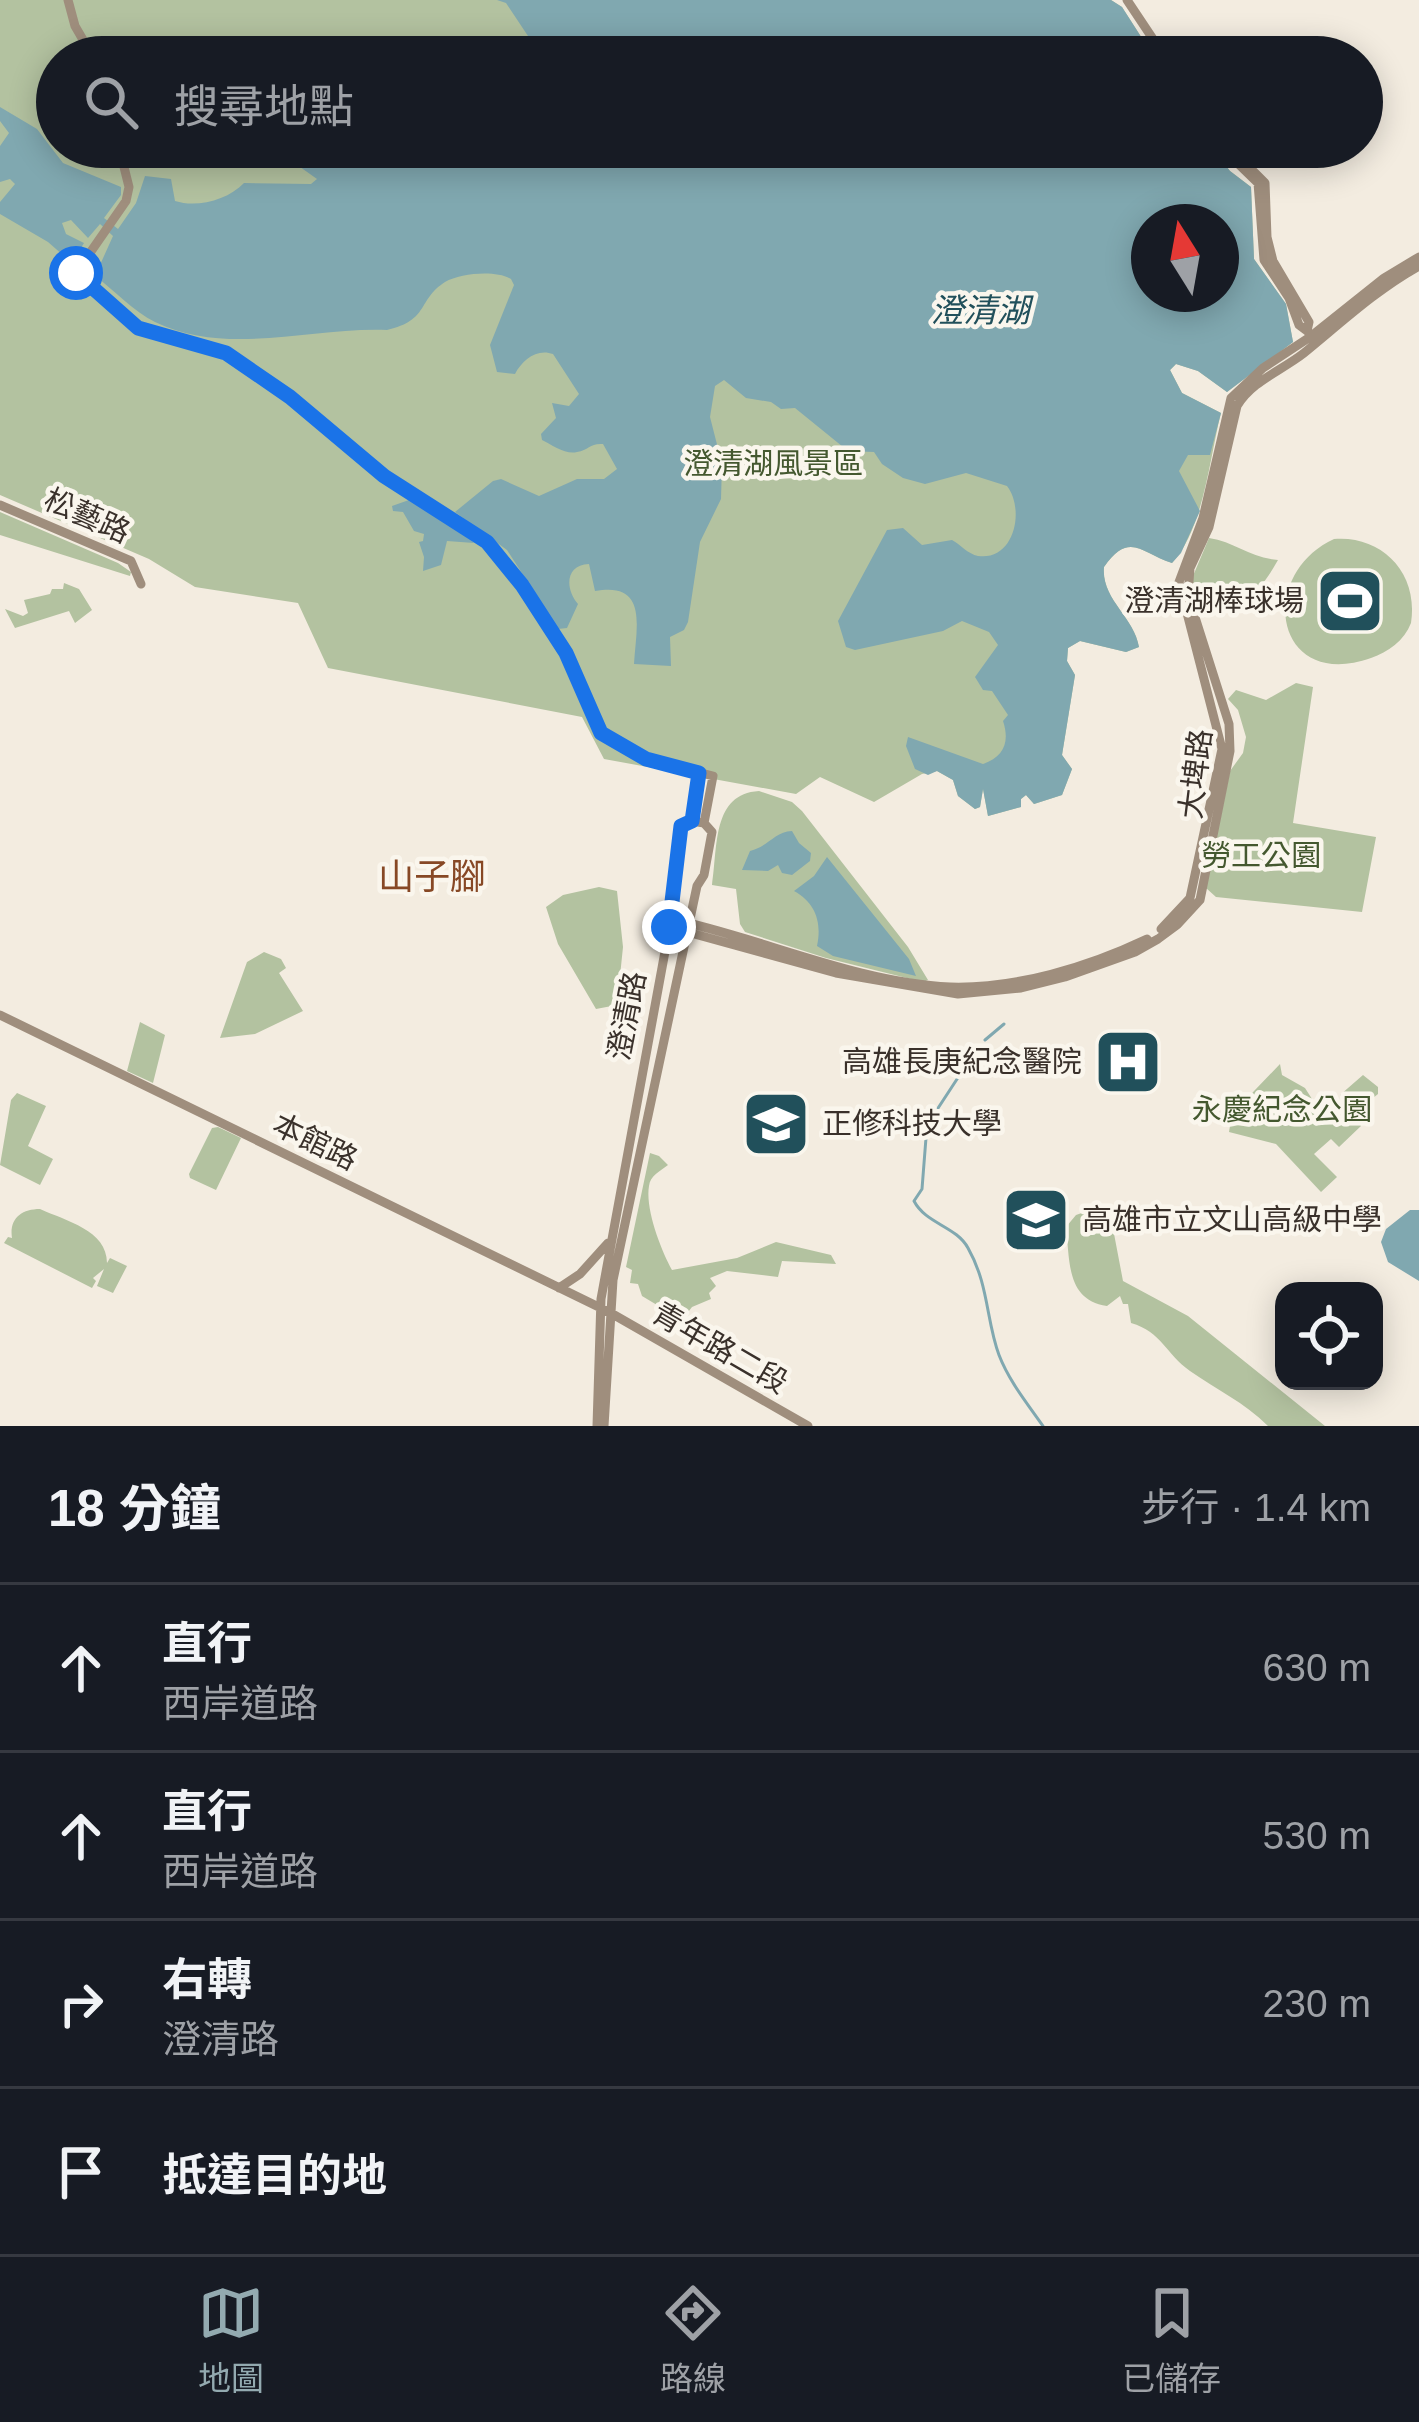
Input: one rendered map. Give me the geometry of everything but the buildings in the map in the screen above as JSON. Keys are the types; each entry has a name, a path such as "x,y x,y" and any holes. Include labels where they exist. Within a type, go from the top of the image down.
{"street":[{"path":"68,0 80,36"},
{"path":"1124,0 1148,36"},
{"path":"124,168 129,187 115,220 76,273 138,328 226,353 290,397 384,476 487,542 566,653 601,733 646,759 713,776 698,822"},
{"path":"1248,168 1265,183 1263,220 1264,260 1299,325 1307,331 1310,322 1273,261 1263,220"},
{"name":"大埤路","path":"670,923 841,967 943,987 967,987 1024,980 1085,964 1151,937 1170,923 1190,898 1222,749 1179,582 1203,518 1229,403 1263,368 1384,278 1419,261"},
{"name":"松藝路","path":"0,505 131,561 141,584"},
{"path":"698,822 699,773"},
{"name":"澄清路","path":"600,1426 604,1310 670,923 676,883 673,870 681,826 698,822 712,832 617,1237"},
{"name":"本館路","path":"0,1015 604,1310"},
{"path":"558,1288 580,1274 617,1237"},
{"name":"青年路二段","path":"604,1310 808,1426"}],"green space":[{"name":"澄清湖風景區","path":"0,0 1111,0 1122,7 1141,36 36,36 36,168 1228,168 1251,187 1254,259 1286,304 1293,342 1227,392 1198,371 1176,364 1170,370 1182,393 1221,413 1204,492 1191,531 1172,563 1129,547 1104,567 1108,589 1139,647 1126,652 1080,641 1068,648 1067,661 1075,675 1062,755 1072,769 1062,795 1034,804 1026,795 1021,807 988,816 983,789 980,807 975,809 958,796 953,780 937,771 922,774 874,802 820,777 796,794 604,759 582,717 328,668 298,603 195,587 149,559 0,495"},
{"path":"0,512 118,563 130,576 0,535"},
{"path":"1209,538 1278,560 1246,598 1198,613 1190,583"},
{"name":"澄清湖棒球場","path":"1334,539 1367,543 1393,560 1409,587 1412,604 1411,623 1395,645 1371,658 1338,664 1313,659 1296,645 1287,625 1286,601 1293,578 1309,556"},
{"path":"64,583 79,589 92,610 75,623 69,611 15,628 5,609 23,616 28,613 24,600 63,589"},
{"name":"勞工公園","path":"1296,683 1313,687 1293,823 1376,837 1362,912 1216,897 1206,888 1230,771 1243,753 1246,737 1238,710 1228,699 1236,690 1266,700"},
{"path":"759,791 792,802 802,811 908,947 928,980 826,958 745,932 736,889 712,885 725,812 744,794"},
{"path":"599,887 617,891 623,947 617,1005 596,1009 558,944 546,907 563,895"},
{"path":"264,952 281,959 286,968 279,973 303,1011 255,1034 220,1038 247,962"},
{"path":"140,1022 165,1035 153,1083 127,1071"},
{"name":"永慶紀念公園","path":"1280,1064 1282,1075 1305,1088 1328,1124 1345,1111 1340,1095 1363,1075 1378,1087 1378,1094 1353,1114 1361,1126 1339,1147 1331,1139 1314,1154 1337,1177 1321,1192 1276,1144 1229,1132 1232,1114"},
{"path":"17,1093 46,1106 28,1146 53,1159 40,1185 0,1165 11,1100"},
{"path":"212,1128 241,1138 216,1190 189,1174"},
{"path":"650,1153 668,1165 651,1179 648,1195 655,1229 672,1270 737,1258 776,1242 831,1255 836,1264 782,1261 778,1277 727,1271 710,1278 716,1286 709,1293 711,1299 692,1307 682,1320 642,1296 638,1284 630,1283 632,1270 626,1267"},
{"path":"40,1209 93,1235 107,1263 110,1258 127,1266 113,1293 97,1286 104,1269 93,1278 92,1288 4,1243 12,1238 18,1216"},
{"path":"1093,1209 1111,1218 1123,1281 1188,1316 1325,1426 1268,1426 1190,1371 1157,1337 1131,1323 1128,1304 1120,1296 1107,1306 1084,1296 1073,1277 1066,1227 1076,1215"}],"water":[{"path":"497,0 1111,0 1122,7 1141,36 528,36 506,3"},
{"name":"澄清湖","path":"0,107 36,128 36,168 75,168 121,187 121,195 104,218 118,229 136,203 145,176 171,179 175,201 193,204 221,198 244,183 311,184 317,179 302,168 1228,168 1251,187 1254,259 1286,304 1293,342 1227,392 1198,371 1176,364 1170,370 1182,393 1221,413 1210,455 1188,455 1179,471 1200,511 1172,563 1129,547 1104,567 1108,589 1139,647 1126,652 1080,641 1068,648 1067,661 1075,675 1062,755 1072,769 1062,795 1034,804 1026,795 1021,807 988,816 983,789 980,807 975,809 958,796 953,780 937,771 928,775 915,769 906,746 908,737 983,764 1000,753 1006,736 1003,721 1008,715 992,691 983,690 975,677 998,645 989,632 962,621 943,631 855,650 846,647 838,621 887,530 903,528 922,545 952,540 978,556 1001,550 1015,520 1007,486 966,473 925,484 903,478 874,452 848,451 795,408 781,409 771,402 746,398 724,380 715,386 710,417 722,464 721,499 700,542 688,622 670,637 671,666 634,664 636,610 624,593 595,591 589,564 581,565 570,579 578,604 567,628 558,629 507,550 455,512 493,481 501,479 539,496 577,479 604,479 617,469 603,444 573,453 542,440 541,434 556,418 552,403 569,406 579,394 553,354 531,356 515,374 497,372 490,345 514,285 511,279 488,274 452,279 436,289 410,321 387,330 240,339 183,332 147,318 95,276 113,236 100,224 88,238 71,220 62,223 66,234 84,243 72,263 48,242 0,214 0,202 15,184 10,179 0,182 0,146 9,133 0,121"},
{"path":"409,500 459,527 474,543 447,541 441,565 423,571 419,542 424,534 414,531 403,512 393,511 392,506"},
{"path":"792,831 811,853 810,861 792,875 782,873 778,865 768,871 742,870 750,851"},
{"path":"827,857 909,959 916,976 833,956 817,946 816,914 794,891 814,876"},
{"path":"1410,1210 1419,1210 1419,1281 1388,1262 1381,1242 1386,1229"}],"waterway":[{"path":"985,1040 1004,1024"},
{"path":"978,1047 927,1125 922,1189 914,1201 968,1248 980,1275 999,1355 1043,1426"}],"place":[{"name":"澄清湖棒球場","path":"1350,601"},
{"name":"高雄長庚紀念醫院","path":"1128,1062"},
{"name":"正修科技大學","path":"776,1124"},
{"name":"高雄市立文山高級中學","path":"1036,1220"}],"district":[{"name":"山子腳","path":"432,876"}],"route":[{"path":"76,273 138,328 226,353 290,397 384,476 487,542 566,653 601,733 646,759 699,773 692,821 681,826 669,927"}]}
